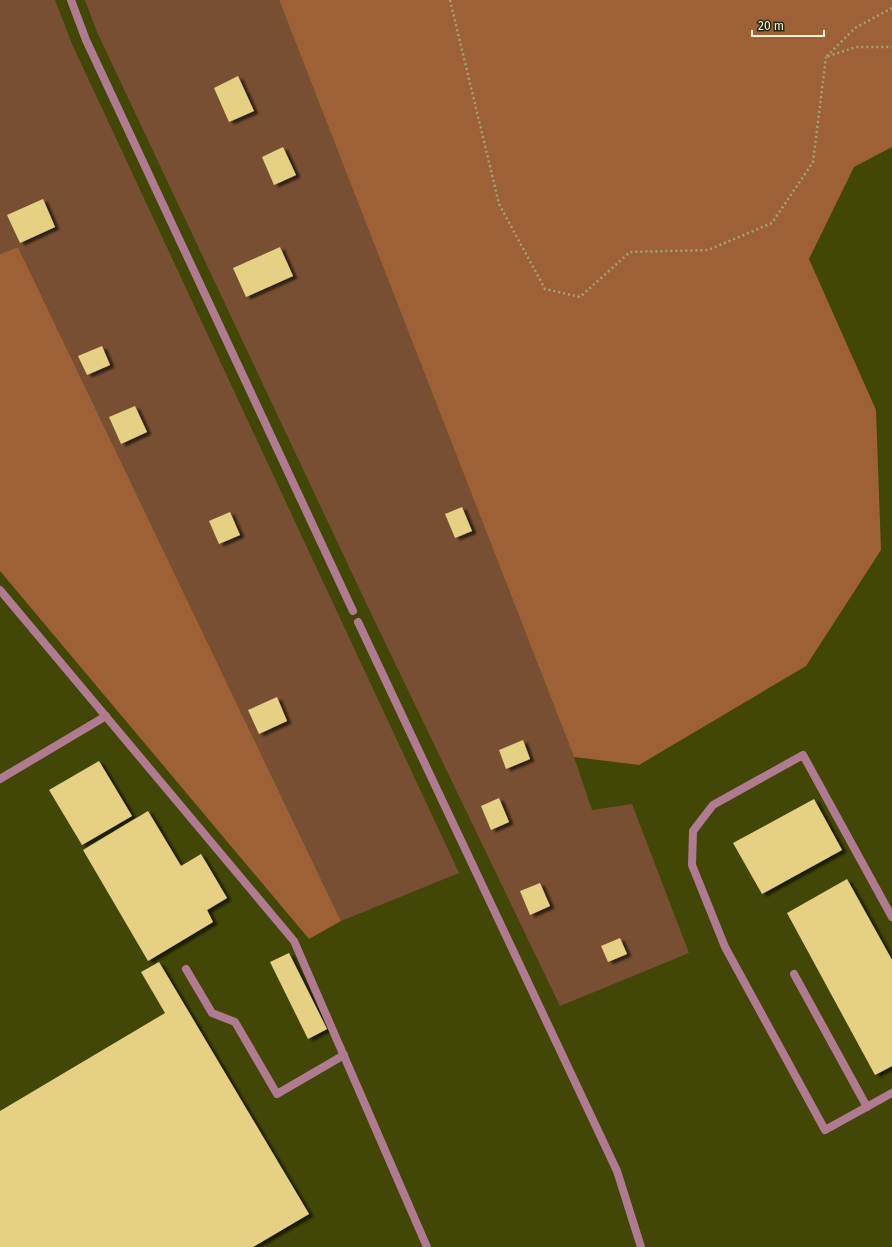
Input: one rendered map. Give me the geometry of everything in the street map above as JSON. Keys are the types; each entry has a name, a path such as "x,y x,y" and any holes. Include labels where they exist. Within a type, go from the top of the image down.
{"street":[{"path":"71,0 86,40 353,611"},
{"path":"0,590 294,941 427,1247"},
{"path":"358,622 618,1171 641,1247"},
{"path":"0,779 106,716"},
{"path":"892,917 803,755 713,805 693,831 692,865 725,947 825,1130 892,1093"},
{"path":"186,969 212,1013 235,1022 277,1094 344,1055"},
{"path":"794,974 867,1107"}],"path":[{"path":"450,0 499,204 545,289 580,297 630,252 708,250 772,223 813,162 826,57 855,28 892,8"},
{"path":"826,57 856,47 892,47"}],"shaded area":[{"path":"0,0 55,0 72,44 459,873 341,921 18,247 0,254"},
{"path":"85,0 279,0 574,757 592,810 632,804 689,953 560,1006 367,605 97,32"},
{"path":"279,0 892,0 892,147 854,167 809,259 876,410 881,550 806,666 639,765 574,757"},
{"path":"18,247 341,921 309,939 0,571 0,254"}],"building":[{"path":"238,76 254,111 229,122 214,88"},
{"path":"283,147 296,175 274,185 262,157"},
{"path":"43,199 55,227 20,243 7,215"},
{"path":"280,247 293,276 246,297 233,268"},
{"path":"102,346 110,365 87,375 78,356"},
{"path":"135,406 147,432 121,444 109,417"},
{"path":"462,507 472,531 455,538 445,514"},
{"path":"230,512 240,535 219,544 209,521"},
{"path":"277,697 287,721 259,734 248,710"},
{"path":"523,740 530,759 506,769 499,750"},
{"path":"99,761 132,816 82,845 49,790"},
{"path":"499,798 509,822 491,830 481,806"},
{"path":"814,799 842,850 762,894 733,843"},
{"path":"148,811 181,866 201,854 227,898 207,910 213,922 148,961 83,850"},
{"path":"847,879 892,960 892,1066 875,1075 787,913"},
{"path":"540,883 550,906 530,915 520,891"},
{"path":"620,938 627,954 608,962 601,946"},
{"path":"289,953 327,1029 308,1039 270,962"},
{"path":"159,962 309,1214 253,1247 0,1247 0,1111 165,1013 141,972"}]}
